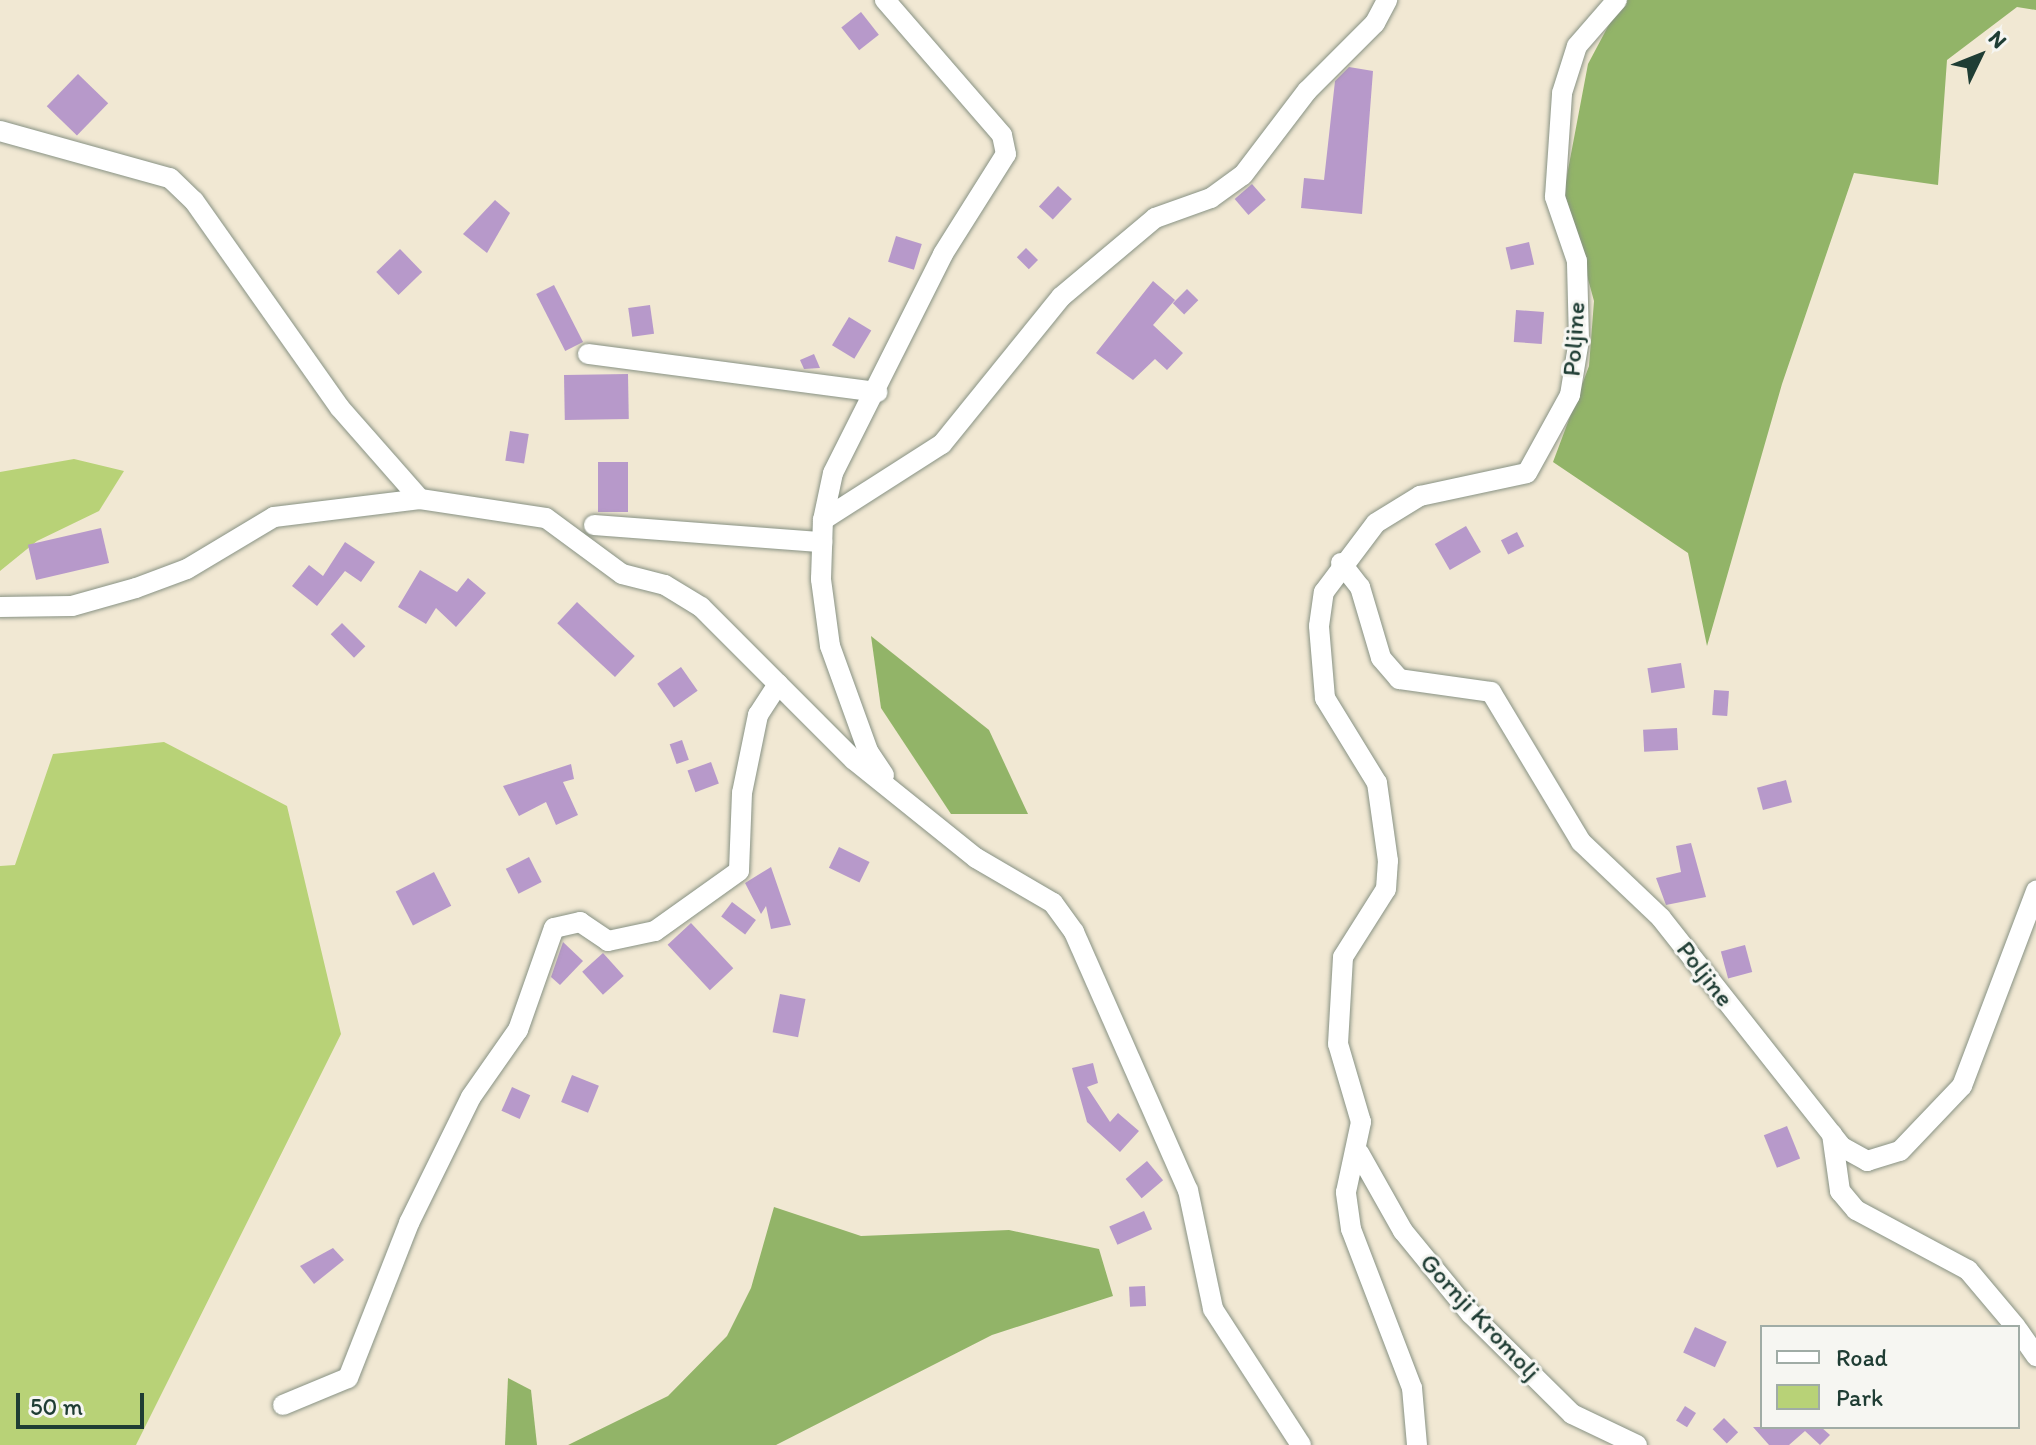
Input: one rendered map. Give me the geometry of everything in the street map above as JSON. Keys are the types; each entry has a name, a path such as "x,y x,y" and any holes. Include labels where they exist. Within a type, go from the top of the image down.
{"street":[{"path":"885,0 1002,135 1006,154 943,254 878,392 833,473 823,520 830,646 868,751 890,784"},
{"path":"823,520 942,444 1061,297 1155,218 1211,198 1243,175 1307,91 1375,23 1387,0"},
{"name":"Poljine","path":"1417,1445 1412,1388 1351,1229 1346,1192 1359,1153 1361,1122 1338,1044 1343,957 1386,889 1388,861 1377,783 1325,698 1319,626 1324,592 1341,563 1376,523 1420,496 1527,473 1570,395 1577,277 1555,197 1562,93 1577,46 1617,0"},
{"path":"0,131 170,178 194,201 340,408 420,499"},
{"path":"588,354 878,392"},
{"path":"0,607 72,606 136,588 187,569 274,517 420,499 546,518 622,574 665,585 701,607 822,733 890,784 976,858 1053,903 1074,932 1188,1190 1213,1309 1301,1445"},
{"path":"594,525 822,542"},
{"name":"Poljine","path":"1341,563 1360,587 1381,658 1399,679 1491,692 1581,842 1661,918 1832,1134 1867,1161 1900,1151 1945,1109 1962,1086 2036,891"},
{"path":"283,1405 348,1378 366,1346 409,1223 471,1097 518,1030 554,928 580,922 608,941 655,931 739,871 742,793 758,715 778,684"},
{"path":"1832,1134 1840,1191 1856,1210 1968,1270 2014,1325"},
{"name":"Gornji Kromolj","path":"1359,1153 1403,1231 1471,1314 1572,1414 1637,1445"},
{"path":"2020,1333 2036,1356"}],"green space":[{"path":"1622,0 2036,0 2036,10 2017,7 1947,60 1938,185 1854,173 1782,384 1707,646 1688,553 1553,462 1589,366 1594,301 1564,191 1588,64"},
{"path":"74,459 124,471 99,511 37,541 0,571 0,472"},
{"path":"871,636 989,730 1028,814 951,814 881,708"},
{"path":"164,742 287,806 341,1034 136,1445 0,1445 0,866 15,865 53,754"},
{"path":"774,1207 861,1236 1009,1230 1099,1249 1113,1296 992,1335 776,1445 568,1445 668,1396 727,1336 751,1288"},
{"path":"508,1378 531,1390 537,1445 505,1445"}],"building":[{"path":"861,12 879,35 859,50 841,27"},
{"path":"1349,67 1373,71 1362,214 1301,208 1304,178 1324,180 1335,81"},
{"path":"78,74 108,103 77,136 47,106"},
{"path":"1252,184 1266,200 1248,215 1235,199"},
{"path":"1058,186 1072,199 1053,219 1039,206"},
{"path":"495,200 510,213 487,253 463,234"},
{"path":"896,236 922,244 914,270 888,262"},
{"path":"1529,242 1534,264 1511,270 1506,247"},
{"path":"1026,248 1038,260 1029,269 1017,257"},
{"path":"400,249 422,272 398,295 376,272"},
{"path":"1153,281 1175,300 1153,325 1183,353 1167,370 1155,359 1133,380 1096,353"},
{"path":"554,285 583,342 565,351 536,294"},
{"path":"1187,289 1198,300 1184,314 1173,303"},
{"path":"650,305 654,334 632,337 628,308"},
{"path":"1516,310 1544,312 1542,344 1514,342"},
{"path":"849,317 871,330 854,359 832,345"},
{"path":"814,354 820,368 804,369 800,360"},
{"path":"628,374 629,419 565,420 564,375"},
{"path":"510,431 529,434 524,464 505,461"},
{"path":"598,462 628,462 628,512 598,512"},
{"path":"1466,526 1481,552 1450,570 1435,544"},
{"path":"101,528 109,563 36,580 28,545"},
{"path":"1517,532 1524,546 1508,554 1501,540"},
{"path":"345,542 375,562 361,582 345,571 317,606 292,586 309,565 323,576"},
{"path":"420,570 457,592 468,578 486,593 456,627 436,608 426,624 398,607"},
{"path":"577,602 635,656 615,677 557,623"},
{"path":"342,623 365,646 354,658 331,634"},
{"path":"1681,663 1685,688 1651,693 1647,668"},
{"path":"681,667 698,691 674,707 657,684"},
{"path":"1714,690 1729,691 1727,716 1712,715"},
{"path":"1677,728 1678,750 1644,752 1643,730"},
{"path":"682,740 689,760 677,764 670,744"},
{"path":"711,762 719,784 695,792 688,771"},
{"path":"571,764 574,779 563,782 578,815 556,825 546,802 519,816 503,786"},
{"path":"1786,780 1792,802 1763,810 1757,788"},
{"path":"1691,843 1706,897 1666,905 1656,878 1681,872 1676,846"},
{"path":"839,847 870,862 859,883 829,868"},
{"path":"529,857 542,882 519,894 506,869"},
{"path":"771,867 791,925 771,929 766,906 761,914 745,883"},
{"path":"434,872 451,906 413,925 396,892"},
{"path":"732,902 756,920 745,934 721,916"},
{"path":"691,923 733,968 710,990 668,945"},
{"path":"563,942 583,961 560,985 551,977"},
{"path":"1745,945 1752,972 1728,979 1721,951"},
{"path":"603,953 624,976 603,995 582,972"},
{"path":"780,994 806,999 798,1037 773,1032"},
{"path":"1093,1063 1098,1083 1087,1087 1110,1122 1118,1113 1139,1131 1120,1152 1087,1122 1072,1068"},
{"path":"572,1075 599,1086 588,1113 561,1102"},
{"path":"512,1087 530,1095 520,1119 501,1111"},
{"path":"1787,1126 1800,1158 1777,1168 1764,1135"},
{"path":"1147,1161 1163,1180 1142,1198 1126,1179"},
{"path":"1144,1211 1152,1229 1117,1245 1109,1226"},
{"path":"333,1248 344,1260 314,1284 300,1266"},
{"path":"1145,1286 1146,1306 1130,1307 1129,1287"},
{"path":"1695,1327 1727,1342 1715,1367 1683,1352"},
{"path":"1685,1406 1696,1413 1687,1427 1676,1420"},
{"path":"1724,1418 1738,1432 1727,1443 1713,1429"},
{"path":"1753,1427 1823,1429 1830,1435 1820,1445 1805,1431 1789,1445 1769,1445"}]}
